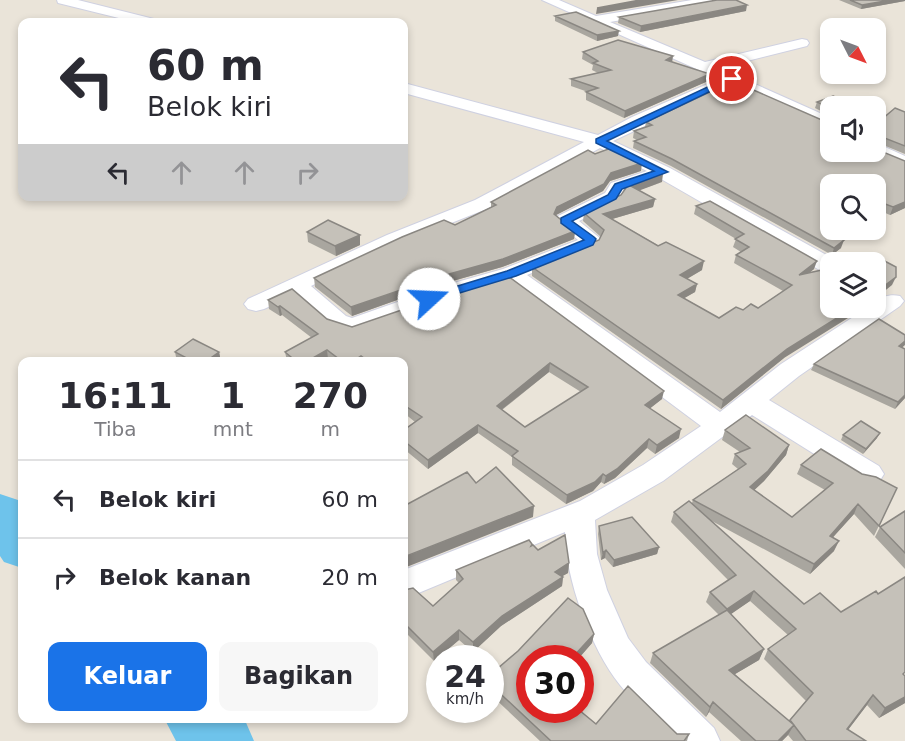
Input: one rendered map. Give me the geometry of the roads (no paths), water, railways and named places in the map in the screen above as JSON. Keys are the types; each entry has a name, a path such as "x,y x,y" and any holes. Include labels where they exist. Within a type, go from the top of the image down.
{"street":[{"path":"63,0 133,18"},
{"path":"548,0 820,119"},
{"path":"571,22 715,0"},
{"path":"703,67 802,43"},
{"path":"256,304 394,240 482,204 599,141 732,79"},
{"path":"408,89 599,141 663,172 820,261"},
{"path":"886,153 905,163"},
{"path":"296,285 338,321 352,327 451,291 512,274 589,243 590,239 565,220 612,197 618,187 663,172"},
{"path":"512,274 720,426"},
{"path":"408,583 430,572 580,514 653,472 720,426 790,370 891,301"},
{"path":"750,401 869,474"},
{"path":"580,514 581,554 591,590 615,648 633,674 701,741"}],"waterway":[{"path":"0,514 18,541"},
{"path":"201,723 223,741"}]}
